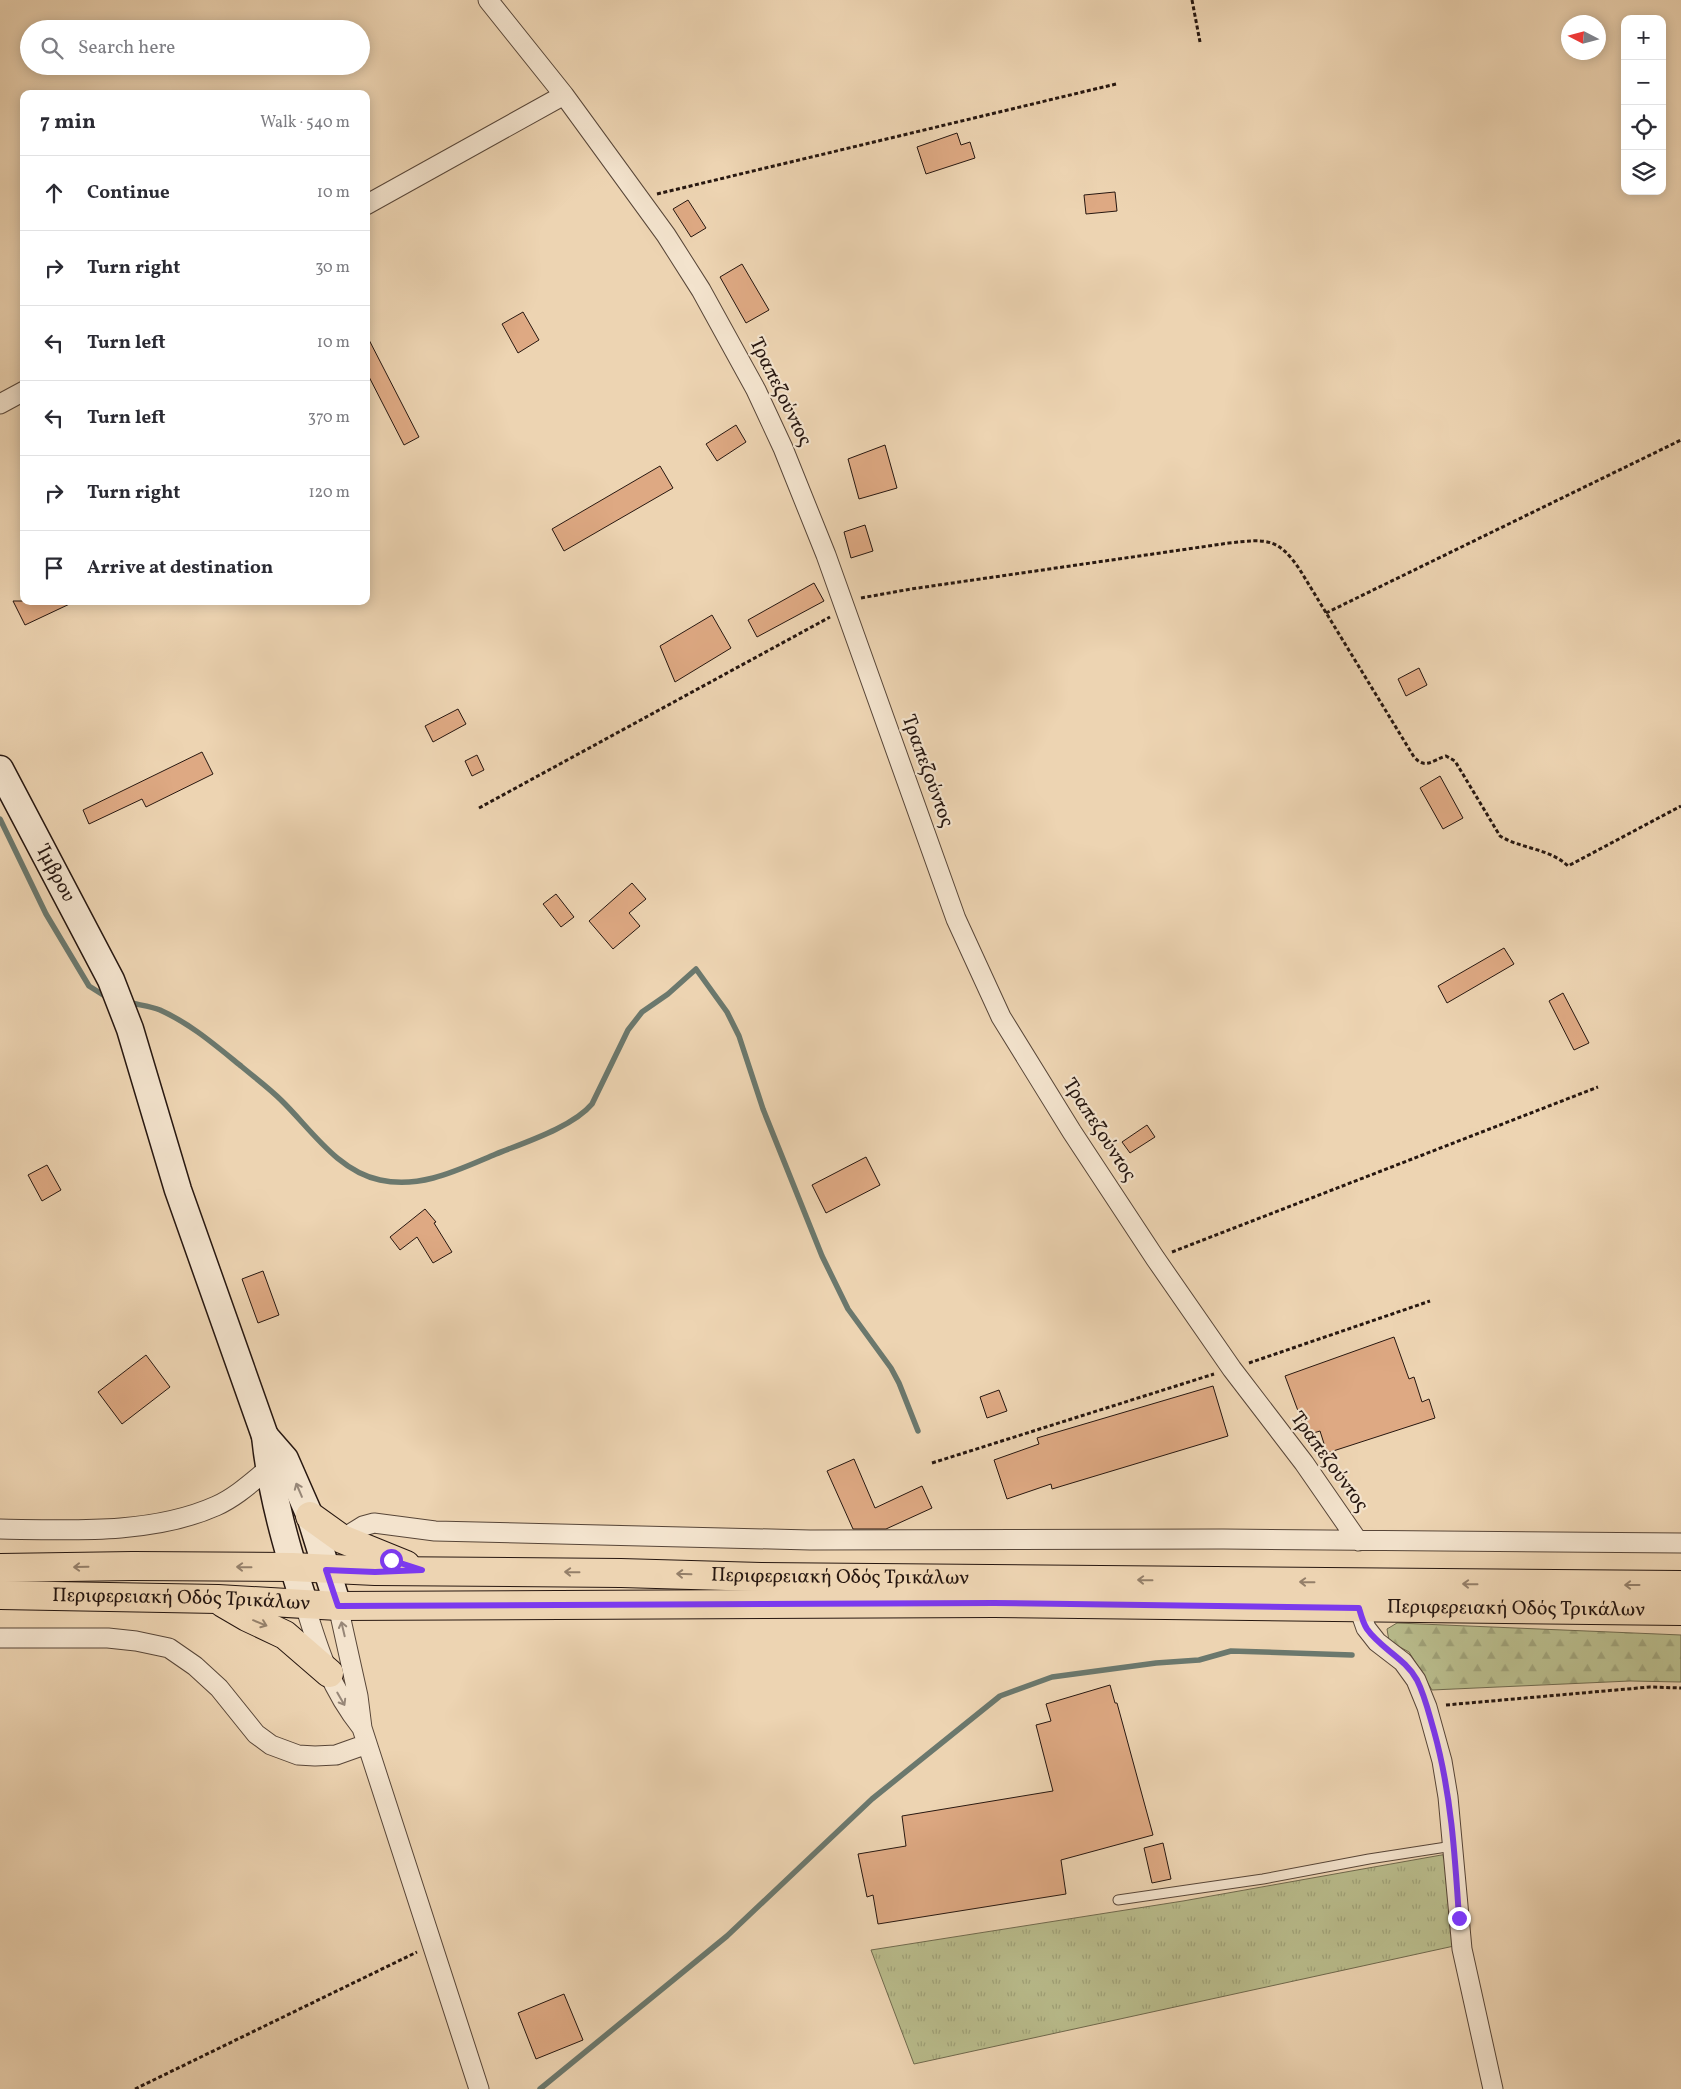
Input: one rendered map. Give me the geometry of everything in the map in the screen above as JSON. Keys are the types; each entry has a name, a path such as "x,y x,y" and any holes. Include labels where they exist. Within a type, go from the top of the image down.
{"main road":[{"path":"310,1516 342,1539 391,1560 422,1570"},
{"name":"Περιφερειακή Οδός Τρικάλων","path":"0,1568 133,1566 292,1567 375,1572 422,1570 761,1577 1681,1585"},
{"name":"Περιφερειακή Οδός Τρικάλων","path":"0,1595 218,1599 338,1606 994,1603 1681,1611"},
{"path":"218,1599 247,1617 285,1635 328,1673"}],"street":[{"name":"Τραπεζούντος","path":"488,0 564,95 666,235 701,290 756,390 795,476 846,607 950,902 984,983 1022,1053 1155,1258 1232,1369 1304,1464 1358,1541"},
{"path":"370,203 564,95"},
{"path":"0,404 20,393"},
{"name":"Ίμβρου","path":"0,769 111,980 130,1029 178,1190 265,1436"},
{"path":"265,1436 268,1468 292,1567 304,1605 328,1673 344,1705 364,1736"},
{"path":"265,1436 285,1459 310,1516 338,1606 358,1696 364,1736 480,2089"},
{"path":"0,1530 69,1530 160,1523 215,1506 235,1496 268,1468"},
{"path":"342,1539 363,1526 374,1523 435,1531 703,1538 1681,1543"},
{"path":"1359,1608 1366,1628 1377,1642 1403,1662 1416,1680 1428,1707 1442,1761 1454,1846 1462,1949 1493,2089"},
{"path":"0,1638 108,1638 136,1641 169,1648 195,1666 219,1688 256,1734 271,1744 298,1755 336,1755 364,1736"}],"lane":[{"path":"1118,1900 1263,1879 1369,1859 1454,1846"}],"path":[{"path":"1192,0 1200,42"},
{"path":"639,198 1116,84"},
{"path":"1326,612 1681,440"},
{"path":"479,808 752,661 862,598 1229,543 1263,540 1277,545 1292,558 1414,757 1419,763 1424,764 1446,756 1455,761 1494,827 1506,839 1553,856 1568,866 1681,806"},
{"path":"1155,1258 1598,1087"},
{"path":"932,1463 1232,1369 1430,1301"},
{"path":"1428,1707 1650,1687 1681,1688"},
{"path":"135,2089 433,1944"}],"green space":[{"path":"1397,1623 1681,1635 1681,1682 1630,1681 1432,1690 1409,1652 1389,1641 1387,1629"},
{"path":"1447,1854 1454,1946 914,2064 871,1950 1183,1901"}],"building":[{"path":"957,133 961,145 970,142 975,158 926,174 917,147"},
{"path":"1115,192 1117,211 1086,214 1084,195"},
{"path":"688,200 706,228 691,237 673,209"},
{"path":"742,264 769,310 746,323 720,277"},
{"path":"523,312 539,340 518,353 502,324"},
{"path":"370,342 419,437 404,445 370,379"},
{"path":"736,425 746,442 717,461 706,444"},
{"path":"885,445 897,488 859,499 848,459"},
{"path":"660,466 673,488 564,551 552,529"},
{"path":"865,525 873,551 851,558 844,532"},
{"path":"814,583 824,601 757,637 748,620"},
{"path":"13,601 20,601 20,605 68,605 25,625"},
{"path":"712,615 731,648 675,682 660,646"},
{"path":"1419,668 1427,685 1406,696 1398,679"},
{"path":"458,709 466,724 433,742 425,726"},
{"path":"202,752 213,774 146,807 142,799 89,824 83,810"},
{"path":"477,755 484,770 472,776 465,761"},
{"path":"1440,776 1463,818 1443,829 1420,788"},
{"path":"632,883 646,899 629,913 640,926 613,949 589,921"},
{"path":"556,894 574,917 561,927 543,904"},
{"path":"1504,948 1514,964 1447,1003 1438,986"},
{"path":"1563,993 1589,1043 1574,1050 1549,1001"},
{"path":"1147,1125 1155,1137 1130,1153 1122,1142"},
{"path":"866,1157 880,1185 826,1213 812,1185"},
{"path":"47,1165 61,1190 42,1201 28,1175"},
{"path":"425,1209 436,1222 434,1223 452,1252 433,1263 417,1237 400,1250 390,1237"},
{"path":"263,1271 279,1315 258,1323 242,1279"},
{"path":"1394,1337 1409,1379 1414,1377 1422,1402 1429,1399 1435,1418 1327,1453 1320,1431 1307,1435 1285,1376"},
{"path":"146,1355 170,1387 122,1424 98,1392"},
{"path":"1213,1386 1228,1436 1052,1489 1051,1484 1007,1499 994,1460 1039,1444 1037,1438"},
{"path":"999,1390 1007,1411 987,1418 980,1397"},
{"path":"854,1459 875,1508 922,1486 932,1508 886,1529 853,1529 827,1471"},
{"path":"1110,1685 1115,1703 1117,1703 1153,1835 1061,1860 1066,1894 878,1924 873,1895 867,1897 858,1854 906,1846 902,1816 1053,1791 1036,1725 1051,1721 1046,1704"},
{"path":"1163,1843 1171,1879 1152,1883 1144,1848"},
{"path":"564,1994 583,2040 536,2059 518,2013"}],"waterway":[{"path":"0,819 46,914 89,986 108,998"},
{"path":"127,1002 160,1010 202,1035 272,1091 325,1147 350,1168 380,1180 410,1182 425,1180 468,1166 547,1134 584,1112 592,1104 628,1030 642,1012 668,994 696,969 727,1012 739,1036 763,1109 822,1256 848,1309 891,1368 918,1431"},
{"path":"540,2089 727,1936 872,1799 1000,1696 1052,1677 1156,1663 1199,1660 1231,1651 1352,1655"}],"route":[{"path":"391,1560 422,1570 375,1572 326,1570 338,1606 994,1603 1359,1608 1366,1628 1377,1642 1403,1662 1416,1680 1428,1707 1442,1761 1448,1797 1459,1918"}]}
